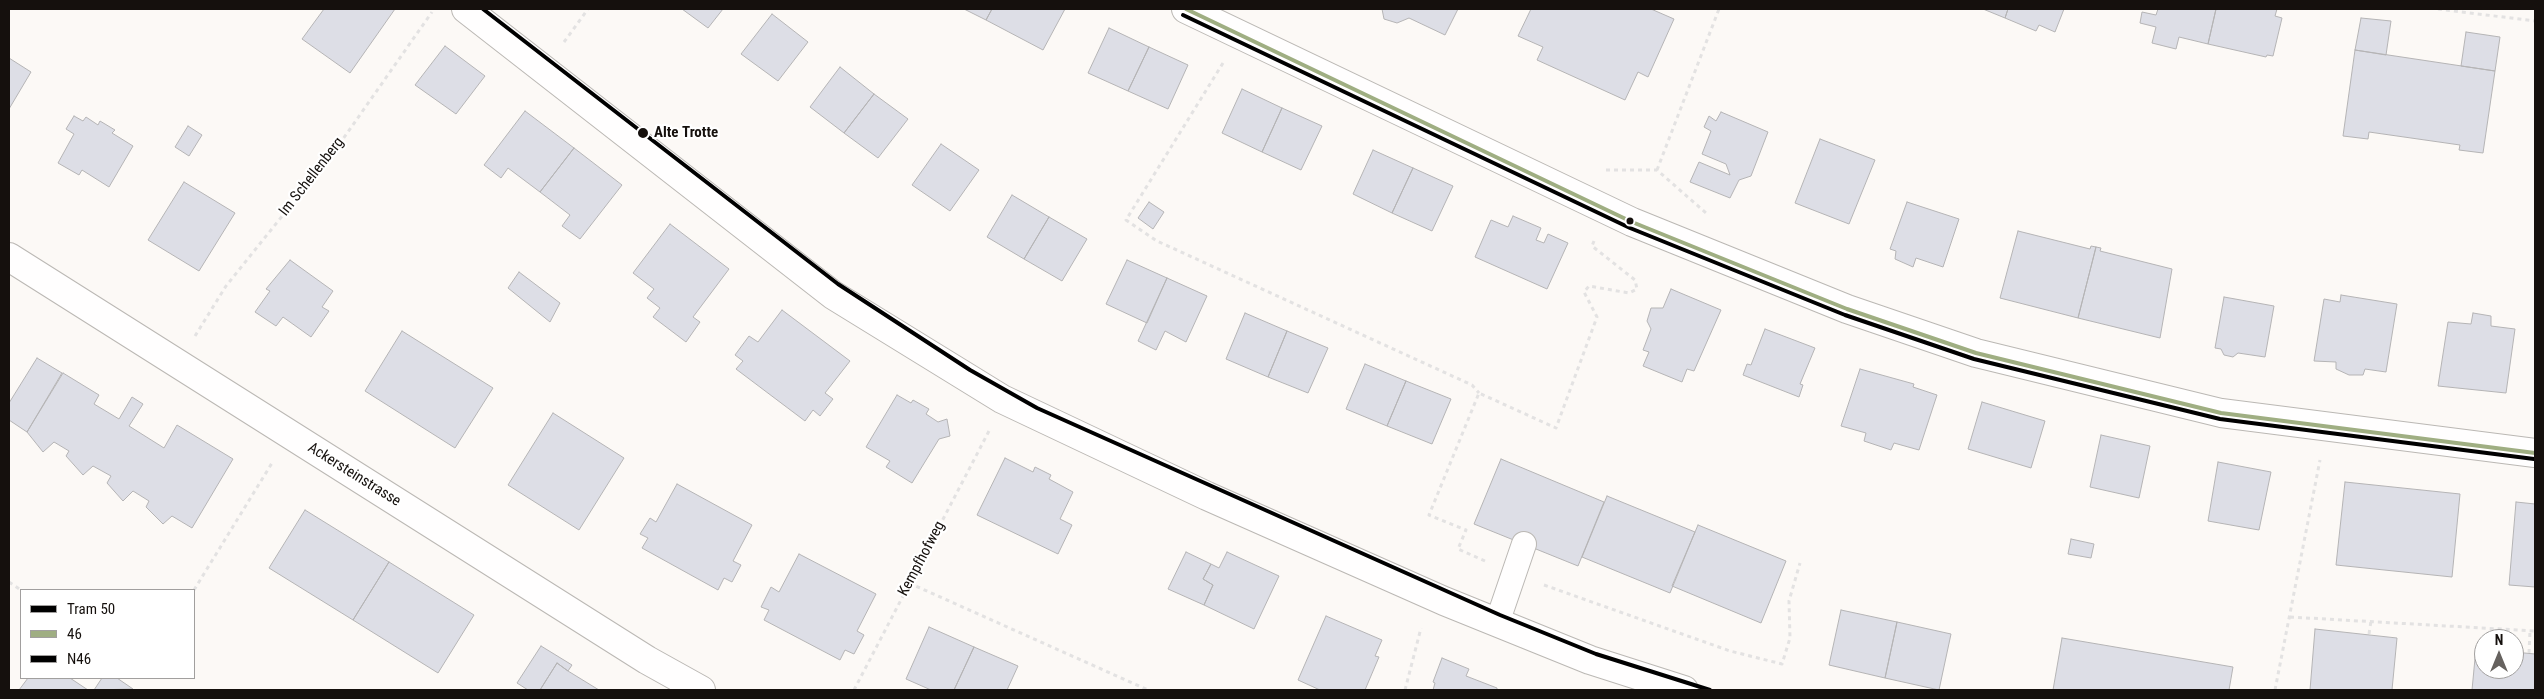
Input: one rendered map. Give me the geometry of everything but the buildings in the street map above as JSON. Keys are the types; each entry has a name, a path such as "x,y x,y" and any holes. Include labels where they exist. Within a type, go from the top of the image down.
{"street":[{"path":"466,9 832,295 1002,399 1207,496 1496,623 1590,660 1684,690"},
{"path":"1186,9 1632,222 1847,309 1976,353 2221,413 2535,453"},
{"name":"Ackersteinstrasse","path":"9,258 646,660 701,690"}],"lane":[{"path":"1496,623 1524,544"}],"path":[{"name":"Im Schellenberg","path":"195,337 226,286 336,149 434,9"},
{"path":"563,44 588,9"},
{"path":"1657,170 1719,9"},
{"path":"2438,9 2535,21"},
{"path":"1225,61 1126,220 1157,241 1472,385 1480,394 1556,428 1597,317 1584,292 1589,286 1628,293 1637,289 1635,280 1592,246 1598,233"},
{"path":"1617,170 1657,170 1708,214"},
{"path":"1480,394 1430,515 1466,530 1458,549 1514,573 1721,648 1782,664 1790,638 1789,602 1800,563"},
{"name":"Kempfhofweg","path":"854,690 990,428"},
{"path":"195,589 276,457"},
{"path":"2275,690 2321,457"},
{"path":"9,582 20,589"},
{"path":"909,583 1148,690"},
{"path":"2290,617 2535,631"},
{"path":"1405,690 1423,618"},
{"path":"2369,634 2371,622"},
{"path":"2528,653 2530,630"}],"tram line":[{"name":"50","path":"483,9 838,284 970,370 1037,408 1500,615 1596,654 1710,690"}],"transit line":[{"name":"46","path":"1186,9 1632,222 1847,309 1976,353 2221,413 2535,453"},
{"name":"N46","path":"1183,15 1630,228 1845,315 1974,359 2220,419 2534,459"}],"place":[{"name":"Alte Trotte","path":"643,133"}]}
